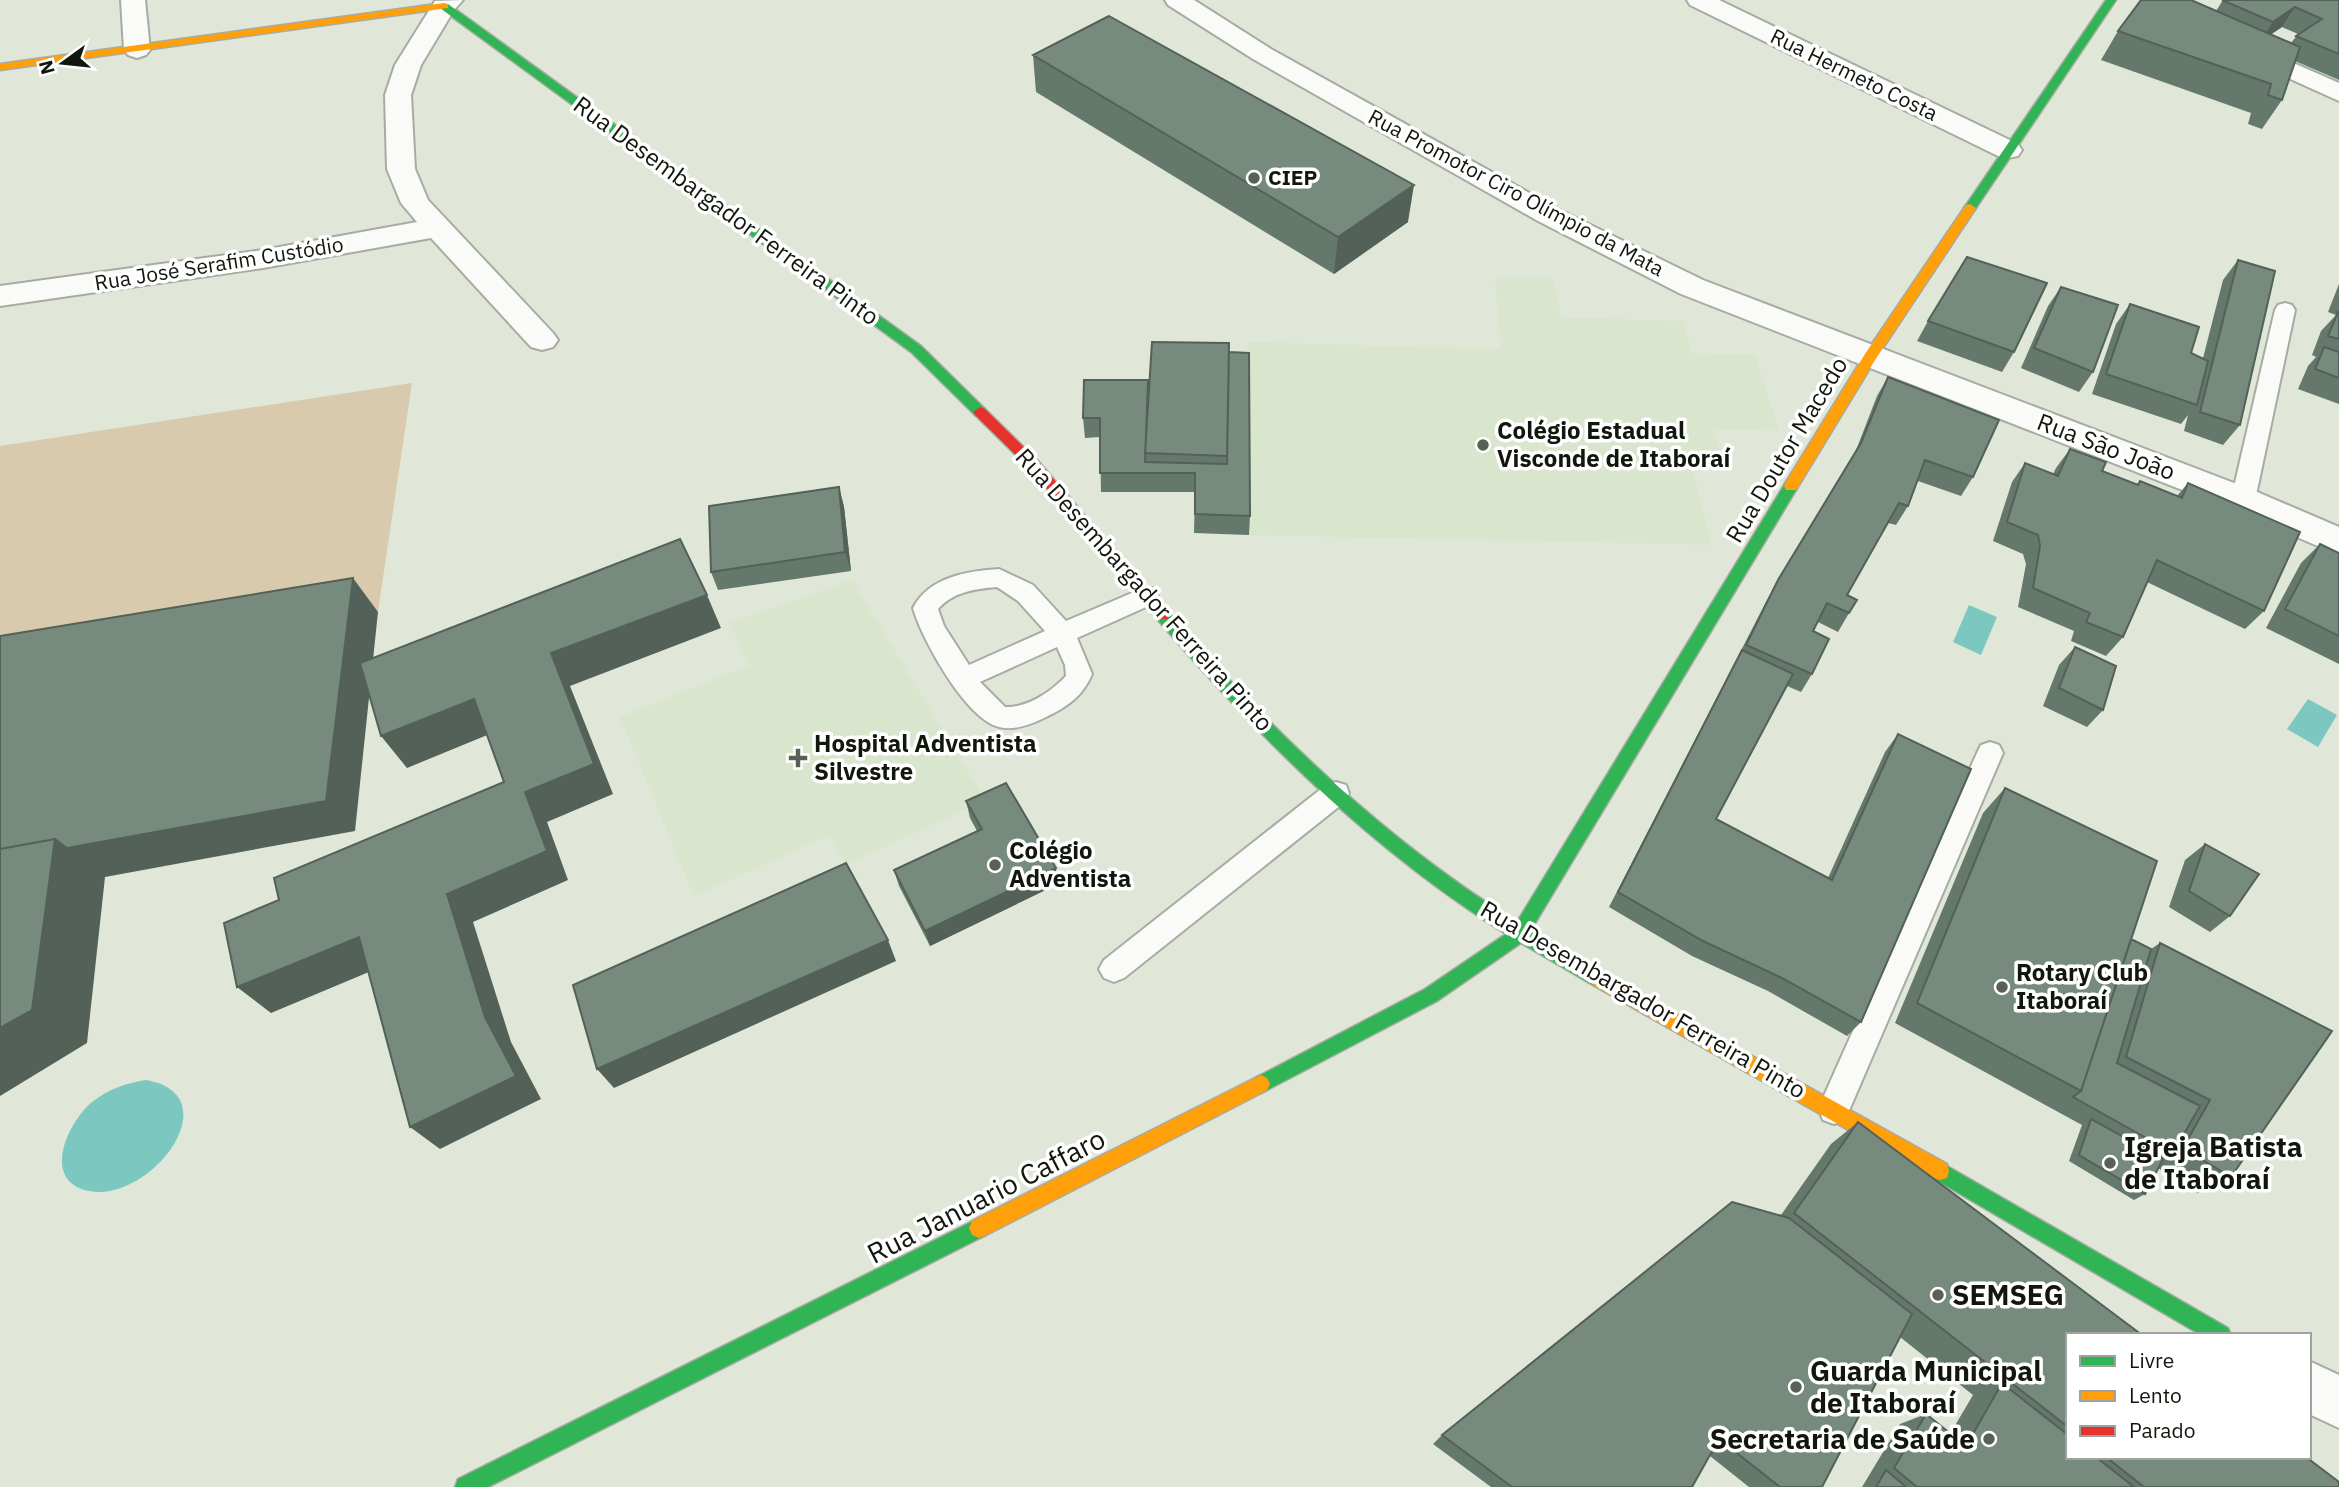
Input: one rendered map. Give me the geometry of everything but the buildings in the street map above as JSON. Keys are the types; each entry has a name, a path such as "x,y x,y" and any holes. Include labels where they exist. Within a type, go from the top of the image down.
{"street":[{"path":"133,0 137,51"},
{"name":"Rua Promotor Ciro Olímpio da Mata","path":"1177,0 1262,54 1548,215 1692,287 1870,357"},
{"name":"Rua Hermeto Costa","path":"1699,0 2008,150"},
{"name":"Rua Doutor Macedo","path":"1519,934 1870,357 2112,0"},
{"path":"0,67 137,51 448,3"},
{"path":"448,3 408,65 398,95 401,169 415,203 542,340"},
{"name":"Rua Desembargador Ferreira Pinto","path":"448,3 491,41 774,243 916,349 1033,464 1212,674 1336,793 1425,869 1519,934 1834,1109 2218,1333"},
{"path":"2227,41 2339,93"},
{"name":"Rua José Serafim Custódio","path":"0,296 263,259 437,228"},
{"name":"Rua São João","path":"1870,357 2243,500 2339,542"},
{"name":"Rua Januario Caffaro","path":"466,1487 1109,1163 1431,995 1519,934"},
{"path":"2311,1387 2339,1403"}],"lane":[{"path":"2243,500 2284,310"},
{"path":"999,578 1030,596 1062,635 1078,664 1079,676 1073,687 1031,714 1014,719 1001,718 990,710 964,678 928,621 925,608 931,598 947,588 982,579 999,578"},
{"path":"964,678 1146,596"},
{"path":"1834,1109 1990,753"},
{"path":"1114,969 1336,793"}],"shaded area":[{"name":"Colégio Estadual Visconde de Itaboraí","path":"1495,279 1554,279 1561,317 1684,321 1692,353 1755,354 1779,431 1714,430 1721,460 1691,460 1712,545 1249,535 1248,342 1501,349"},
{"path":"412,383 378,612 0,677 0,446"},
{"name":"Hospital Adventista Silvestre","path":"852,580 985,800 846,865 830,835 694,897 620,717 749,665 729,623"}],"water":[{"path":"1969,605 1997,617 1981,655 1953,642"},
{"path":"2308,699 2337,715 2318,747 2287,729"},
{"path":"146,1080 171,1090 182,1105 182,1125 173,1146 157,1165 136,1181 113,1190 89,1191 74,1185 65,1176 63,1150 83,1111 105,1094"}],"traffic: fast":[{"path":"1970,208 2111,0"},
{"path":"444,6 916,349 980,412"},
{"path":"1261,1084 1431,995 1519,934 1791,486"},
{"path":"1162,615 1254,716 1320,780 1389,840 1445,884 1488,913 1599,979"},
{"path":"1940,1171 2218,1333"},
{"path":"466,1487 979,1228"}],"traffic: slow":[{"path":"0,67 444,6"},
{"path":"1791,486 1870,357 1970,208"},
{"path":"1599,979 1940,1171"},
{"path":"979,1228 1261,1084"}],"traffic: jam":[{"path":"980,412 1033,464 1162,615"}],"place":[{"name":"CIEP","path":"1254,178"},
{"name":"Colégio Estadual Visconde de Itaboraí","path":"1483,445"},
{"name":"Hospital Adventista Silvestre","path":"798,758"},
{"name":"Colégio Adventista","path":"995,865"},
{"name":"Rotary Club Itaboraí","path":"2002,987"},
{"name":"Igreja Batista de Itaboraí","path":"2110,1163"},
{"name":"SEMSEG","path":"1938,1295"},
{"name":"Guarda Municipal de Itaboraí","path":"1796,1387"},
{"name":"Secretaria de Saúde","path":"1989,1439"}]}
